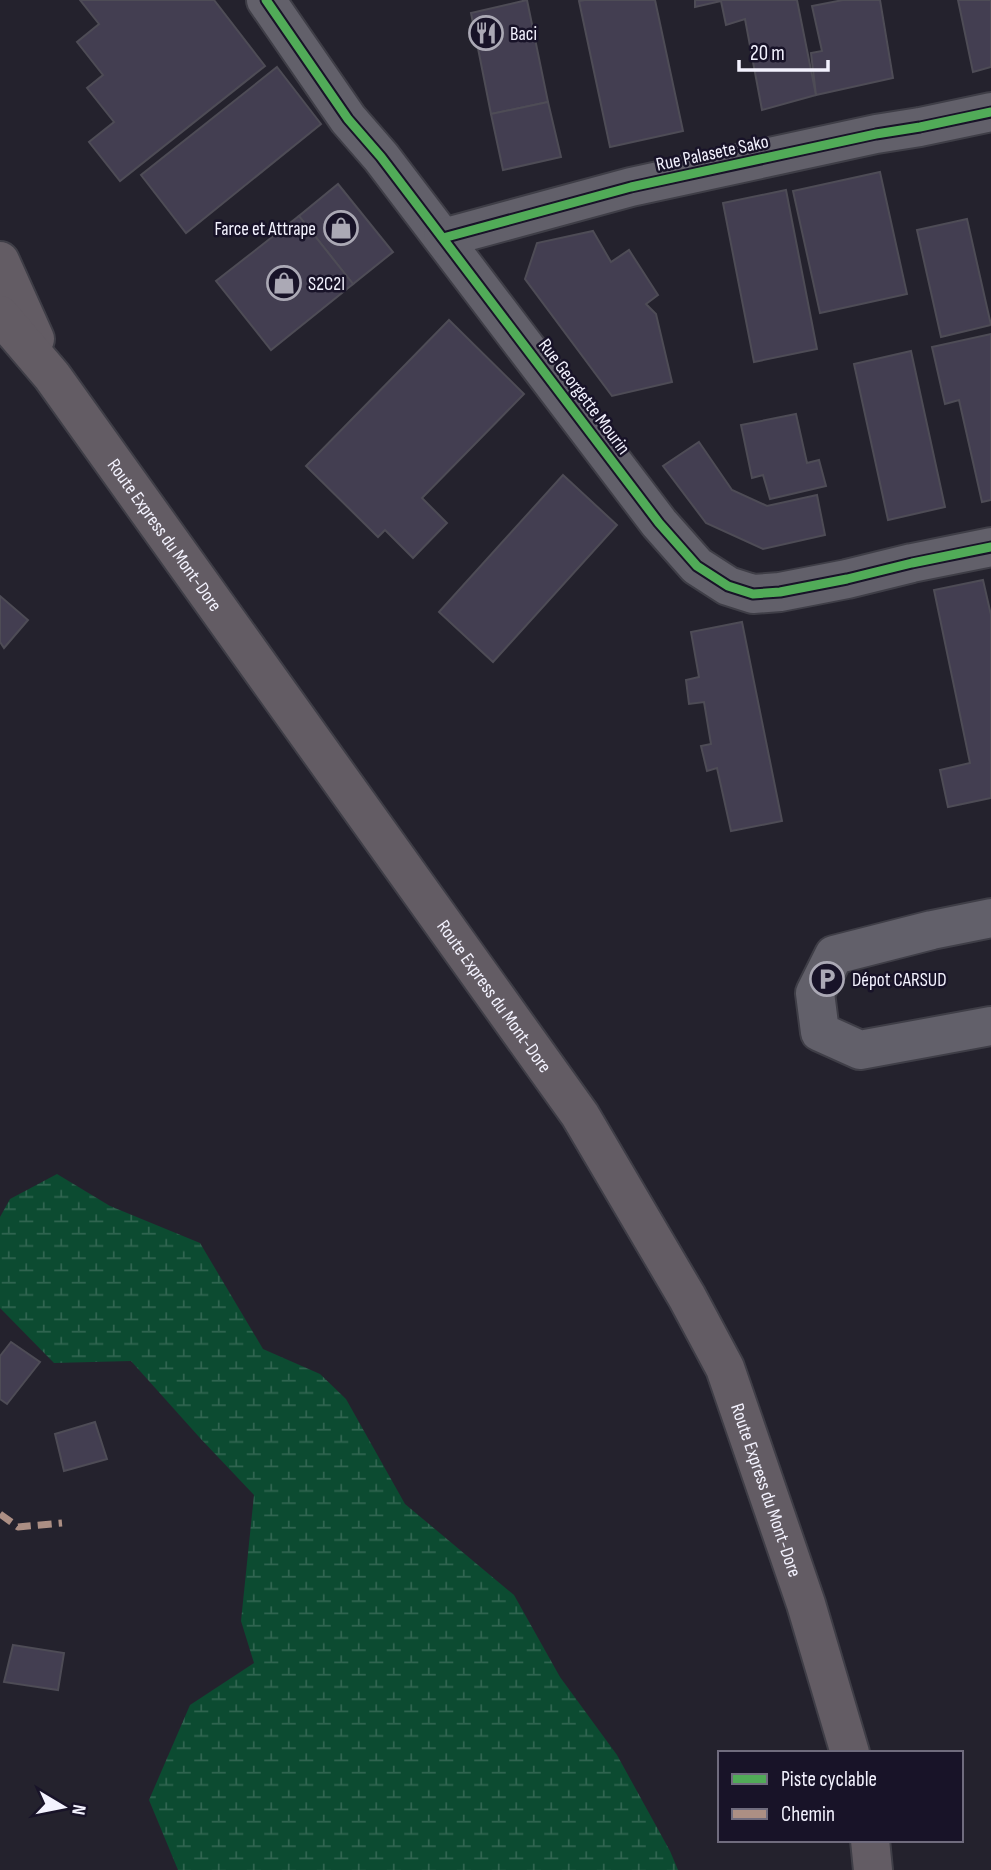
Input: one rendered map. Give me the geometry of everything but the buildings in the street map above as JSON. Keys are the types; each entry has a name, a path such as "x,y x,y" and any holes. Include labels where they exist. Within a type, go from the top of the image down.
{"main road":[{"path":"0,261 52,376"},
{"name":"Route Express du Mont-Dore","path":"0,315 52,376 580,1115 687,1297 724,1368 806,1604 849,1751"},
{"path":"870,1842 873,1870"}],"street":[{"name":"Rue Georgette Mourin","path":"266,0 348,118 381,157 659,523 697,566 728,586 753,594 780,592 847,579 991,547"},
{"name":"Rue Palasete Sako","path":"443,238 583,198 876,134 991,112"},
{"path":"991,918 834,955 815,993 820,1032 860,1050 991,1026"}],"green space":[{"path":"57,1174 110,1206 200,1243 263,1349 320,1374 346,1399 405,1504 514,1595 560,1677 617,1755 678,1870 178,1870 149,1800 190,1705 254,1663 241,1621 254,1495 131,1361 54,1363 0,1308 0,1217 10,1199"}],"marked path":[{"path":"0,1514 18,1527 62,1523"}],"cycle path":[{"path":"266,0 348,119 381,157 659,523 697,566 728,586 753,594 780,592 847,579 991,547"},
{"path":"443,238 631,187 991,112"}],"place":[{"name":"Baci","path":"486,33"},
{"name":"Farce et Attrape","path":"341,228"},
{"name":"S2C2I","path":"284,283"},
{"name":"Dépot CARSUD","path":"827,979"}]}
